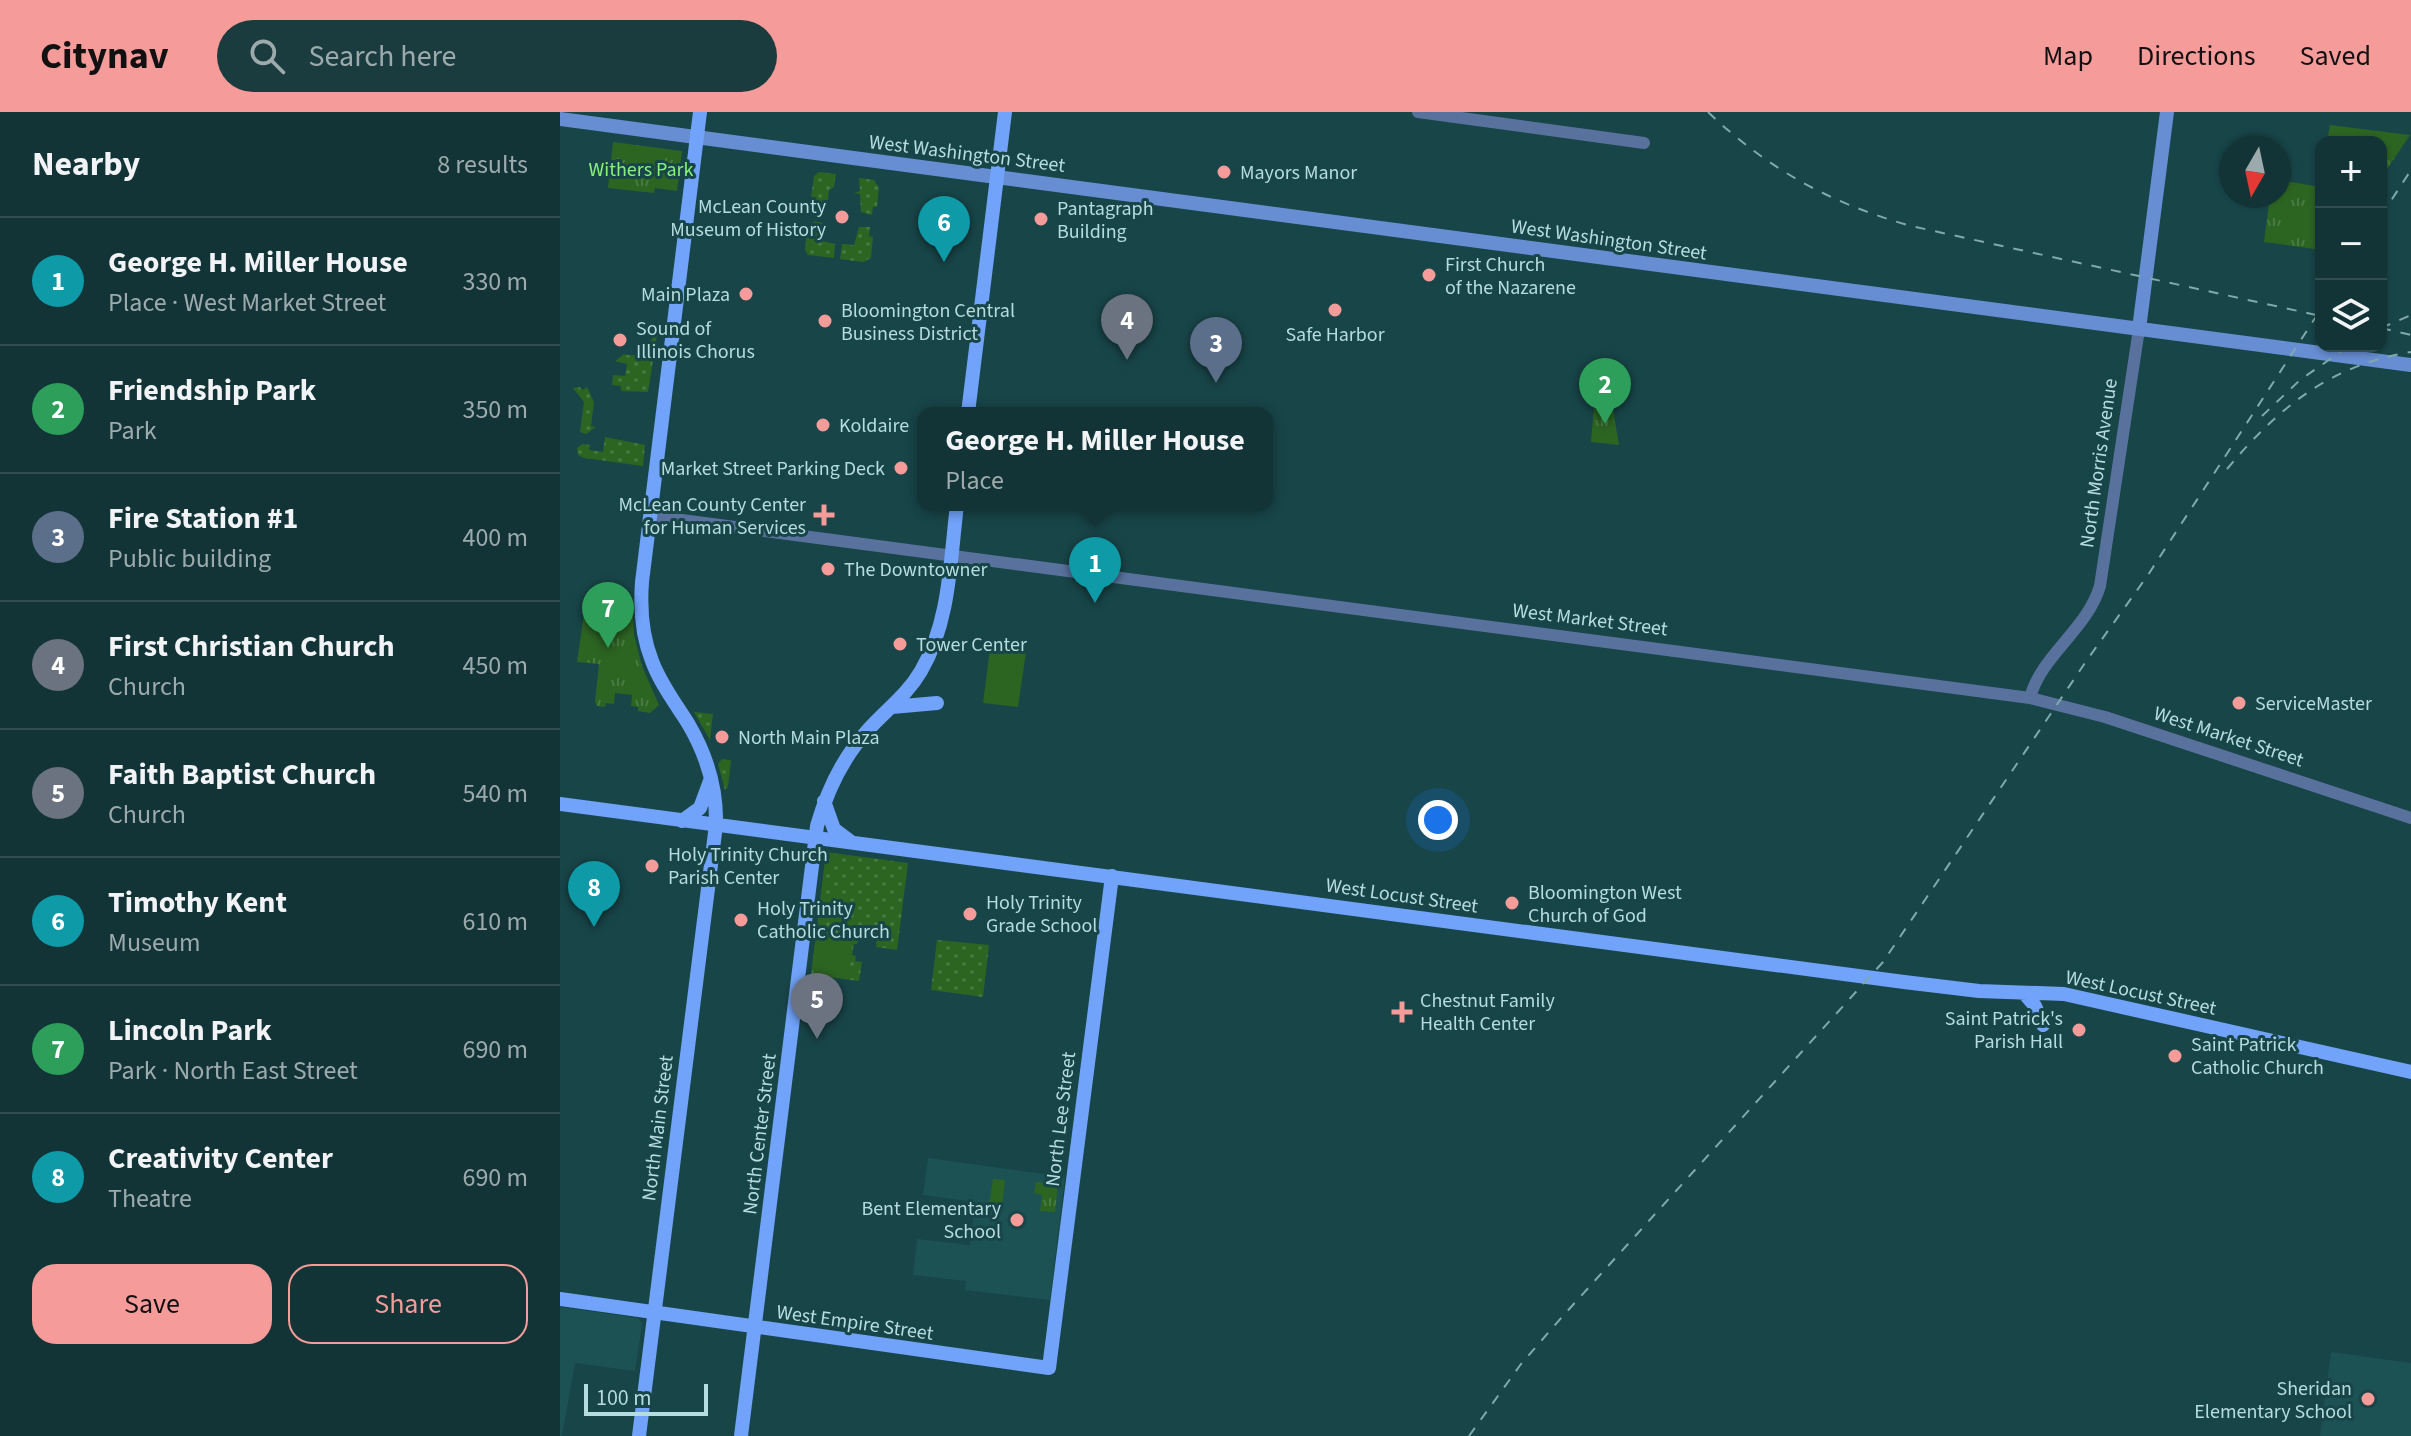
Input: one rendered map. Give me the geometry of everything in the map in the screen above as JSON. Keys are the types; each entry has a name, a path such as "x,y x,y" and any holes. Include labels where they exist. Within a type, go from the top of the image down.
{"main road":[{"name":"North Main Street","path":"639,1436 716,825 716,799 700,746 659,677 645,639 641,595 700,112"},
{"path":"969,407 1005,112"},
{"name":"North Morris Avenue","path":"2139,329 2167,112"},
{"name":"West Washington Street","path":"560,119 2411,365"},
{"name":"North Center Street","path":"741,1436 816,838 824,801 852,748 892,707 923,668 944,611 956,511"},
{"path":"892,707 937,703 925,693 923,668"},
{"path":"682,821 700,808 711,779"},
{"path":"824,801 834,829 854,843"},
{"name":"West Locust Street","path":"560,804 1904,982 2064,994 2411,1072"},
{"name":"North Lee Street","path":"1049,1368 1112,876"},
{"path":"2017,992 2035,1006 2043,1025"},
{"name":"West Empire Street","path":"560,1299 755,1329 1049,1368"}],"street":[{"path":"1418,112 1644,143"},
{"name":"North Morris Avenue","path":"2030,698 2033,685 2086,616 2100,586 2139,329"},
{"name":"West Market Street","path":"651,516 2030,698 2105,717 2411,818"}],"shaded area":[{"name":"Bent Elementary School","path":"928,1158 1065,1177 1050,1300 965,1290 966,1281 913,1275 917,1239 970,1245 975,1202 923,1195"},
{"path":"560,1307 638,1318 642,1324 635,1371 575,1363 562,1436 560,1436"},
{"name":"Sheridan Elementary School","path":"2331,1352 2411,1363 2411,1436 2320,1436"}],"green space":[{"path":"2330,125 2410,135 2387,169 2387,136 2328,136"},
{"name":"Withers Park","path":"613,142 682,151 677,191 655,188 654,193 608,188"},
{"path":"819,172 836,174 828,200 822,208 816,208 811,198 814,176"},
{"path":"859,178 874,180 879,188 877,207 873,207 872,215 861,212 860,194 854,193 860,191"},
{"path":"2291,182 2315,186 2315,249 2264,242 2268,208 2291,208"},
{"path":"814,221 823,223 823,241 835,244 834,258 808,255 805,250 807,228 814,225"},
{"path":"859,227 870,227 869,236 873,237 871,258 863,262 840,259 842,244 854,245"},
{"path":"658,329 648,392 621,391 621,386 612,385 613,375 625,376 627,364 615,361 624,354 636,355 649,348"},
{"path":"1596,384 1609,386 1619,445 1591,442"},
{"path":"580,387 582,390 587,387 594,402 591,426 596,427 586,434 580,432 584,402 573,388"},
{"path":"605,437 645,445 643,466 578,455 577,448 582,444 590,445 589,450 603,452"},
{"path":"587,593 632,600 634,635 642,666 659,705 650,713 631,706 632,695 615,693 614,704 597,706 599,664 577,662"},
{"path":"990,648 1026,652 1018,707 983,703"},
{"path":"694,712 713,714 710,740"},
{"path":"722,759 731,760 725,790 718,764"},
{"path":"826,852 908,863 897,950 876,947 877,939 859,937 852,955 856,956 855,961 862,962 859,981 811,975"},
{"path":"820,931 854,936 848,977 814,973"},
{"path":"937,940 989,945 983,997 931,990"},
{"path":"993,1179 1005,1180 1002,1208 989,1206"},
{"path":"1036,1182 1058,1184 1055,1212 1040,1211 1042,1195 1034,1193"}],"railway":[{"path":"1708,112 1754,151 1802,182 1882,217 2315,315"},
{"path":"2386,208 2411,170"},
{"path":"2387,325 2411,315"},
{"path":"1469,1436 1521,1364 1562,1317 1883,962 2148,575 2315,318"},
{"path":"2387,329 2411,335"},
{"path":"2262,416 2300,380 2340,352"},
{"path":"2227,469 2266,427 2308,392 2355,367 2411,352"}],"place":[{"name":"Mayors Manor","path":"1224,172"},
{"name":"McLean County Museum of History","path":"842,217"},
{"name":"Pantagraph Building","path":"1041,219"},
{"name":"Timothy Kent","path":"944,262"},
{"name":"First Church of the Nazarene","path":"1429,275"},
{"name":"Main Plaza","path":"746,294"},
{"name":"Safe Harbor","path":"1335,310"},
{"name":"Bloomington Central Business District","path":"825,321"},
{"name":"Sound of Illinois Chorus","path":"620,340"},
{"name":"First Christian Church","path":"1127,360"},
{"name":"Fire Station #1","path":"1216,383"},
{"name":"Friendship Park","path":"1605,424"},
{"name":"Koldaire","path":"823,425"},
{"name":"Market Street Parking Deck","path":"901,468"},
{"name":"McLean County Center for Human Services","path":"824,515"},
{"name":"The Downtowner","path":"828,569"},
{"name":"George H. Miller House","path":"1095,603"},
{"name":"Tower Center","path":"900,644"},
{"name":"Lincoln Park","path":"608,648"},
{"name":"ServiceMaster","path":"2239,703"},
{"name":"North Main Plaza","path":"722,737"},
{"name":"Holy Trinity Church Parish Center","path":"652,866"},
{"name":"Bloomington West Church of God","path":"1512,903"},
{"name":"Holy Trinity Grade School","path":"970,914"},
{"name":"Holy Trinity Catholic Church","path":"741,920"},
{"name":"Creativity Center","path":"594,927"},
{"name":"Chestnut Family Health Center","path":"1402,1012"},
{"name":"Saint Patrick's Parish Hall","path":"2079,1030"},
{"name":"Faith Baptist Church","path":"817,1039"},
{"name":"Saint Patrick Catholic Church","path":"2175,1056"},
{"name":"Bent Elementary School","path":"1017,1220"},
{"name":"Sheridan Elementary School","path":"2368,1399"}]}
